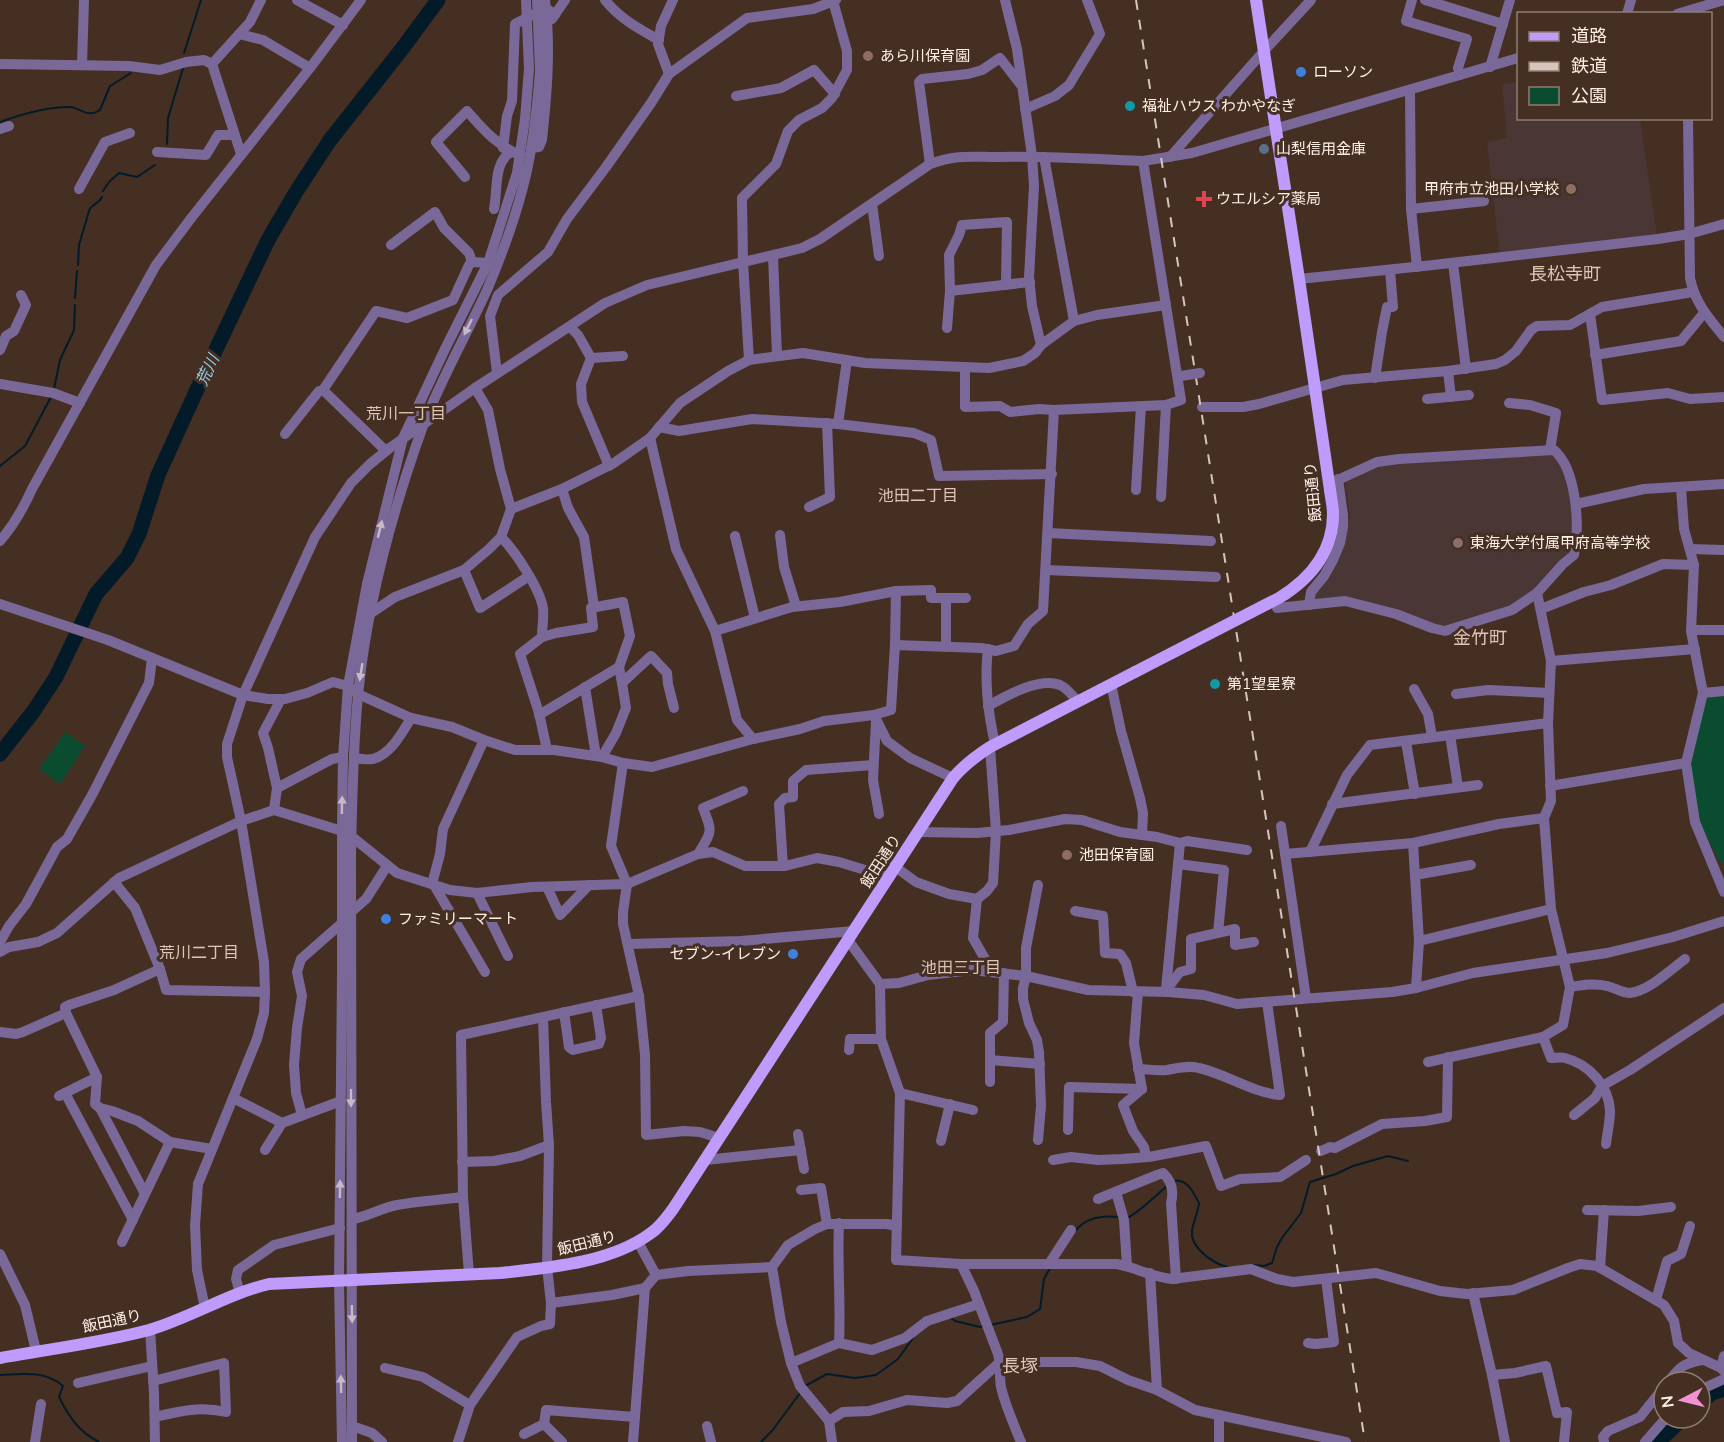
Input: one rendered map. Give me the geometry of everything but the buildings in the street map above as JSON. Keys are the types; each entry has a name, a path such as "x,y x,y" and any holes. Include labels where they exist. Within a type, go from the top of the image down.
{"main road":[{"name":"飯田通り","path":"0,1358 150,1329 252,1288 268,1284 469,1274 547,1267 613,1253 638,1242 661,1225 953,778 972,758 1279,598 1298,586 1313,570 1328,544 1331,531 1332,484 1314,388 1256,0"}],"street":[{"path":"82,65 84,0"},
{"path":"212,64 249,22 261,0"},
{"path":"297,0 343,25"},
{"path":"320,12 325,0"},
{"path":"0,541 21,513 32,489 156,265 361,0"},
{"path":"494,209 500,164 504,156 511,152 525,118 535,70 526,0"},
{"path":"348,757 376,584 402,485 441,382 502,254 523,187 531,148 537,0"},
{"path":"352,1442 345,1281 340,1228 342,923 348,686 367,584 403,438 488,263 517,173 511,152 507,116 512,101 514,24 565,0"},
{"path":"605,0 635,27 659,40"},
{"path":"669,74 658,44 661,26 673,0"},
{"path":"793,0 797,11"},
{"path":"1005,0 1017,49 1032,156 1034,186 1030,282 1032,306 1041,345"},
{"path":"1025,109 1055,96 1069,85 1100,34 1088,0"},
{"path":"1170,157 1311,0"},
{"path":"1412,0 1406,21 1467,39 1458,68 1460,75"},
{"path":"1425,0 1503,24"},
{"path":"1490,67 1510,0"},
{"path":"1684,12 1724,0"},
{"path":"498,373 490,316 497,297 548,252 567,219 606,167 669,74 747,18 813,9 830,2 847,51 847,70 835,93 822,108 799,120 788,131 776,164 742,198 749,360"},
{"path":"531,148 539,147 542,140 548,82 549,8"},
{"path":"239,34 263,40 310,68"},
{"path":"930,164 919,82 922,79 968,74 982,70 1000,58 1022,86"},
{"path":"205,1308 197,1270 198,1184 257,1039 264,1013 265,992 264,962 241,821 227,757 228,744 243,695 315,537 351,483 403,438 605,303 647,285 802,248 819,239 930,164 956,156 1032,156 1143,161 1170,157 1192,153 1517,58"},
{"path":"0,64 129,66 160,70 186,62 204,60 212,64 241,154"},
{"path":"736,96 781,88 814,70 835,93"},
{"path":"1410,90 1411,209 1417,267"},
{"path":"465,177 436,142 466,111 496,142 511,152"},
{"path":"1688,120 1690,278 1693,292 1704,313 1724,337"},
{"path":"79,189 105,142 130,133"},
{"path":"157,152 206,155 218,135 233,135"},
{"path":"1044,157 1074,321"},
{"path":"965,367 964,407 1000,406 1010,412 1166,405 1181,400 1143,161"},
{"path":"1411,209 1484,201"},
{"path":"872,204 879,256"},
{"path":"391,245 435,212 444,228 469,253 472,262"},
{"path":"947,328 950,291 949,255 962,225 1007,222 1006,285"},
{"path":"1299,279 1689,234 1724,224"},
{"path":"773,256 777,356"},
{"path":"472,262 488,263"},
{"path":"285,434 313,398 323,390 376,311 407,318 453,300 472,262"},
{"path":"1453,263 1466,369"},
{"path":"1375,378 1387,308 1393,307 1390,270"},
{"path":"950,291 1030,282"},
{"path":"486,291 497,297"},
{"path":"1202,406 1243,407 1342,380 1448,371 1496,364 1516,351 1531,330 1537,326 1570,325 1602,307 1693,292"},
{"path":"0,350 6,336 14,331 26,305 21,295"},
{"path":"511,509 562,489 609,466 650,438 680,403 749,360 803,353 906,366 989,368 1023,362 1041,345 1074,321 1097,315 1166,305"},
{"path":"1595,355 1681,341 1704,313"},
{"path":"1590,314 1602,400 1668,393 1690,399 1724,397"},
{"path":"570,327 578,335 591,358"},
{"path":"591,358 623,356"},
{"path":"591,358 581,384 582,402 609,466"},
{"path":"809,507 830,496 832,423 847,360"},
{"path":"1448,371 1451,397"},
{"path":"1181,376 1200,373"},
{"path":"0,384 54,393 80,403"},
{"path":"371,613 395,597 464,570 501,537 511,509 488,410 475,388"},
{"path":"323,390 386,451"},
{"path":"1427,399 1469,395"},
{"path":"1509,404 1530,405 1556,413 1550,450"},
{"path":"1161,497 1166,405"},
{"path":"1136,490 1141,406"},
{"path":"895,645 996,651 1014,646 1028,624 1044,611 1054,410"},
{"path":"659,427 679,431 752,419 832,423 914,433 931,440 939,476 1052,474"},
{"path":"650,438 676,549 716,631 737,720 753,739"},
{"path":"1277,608 1310,605 1345,601 1396,614 1445,631 1512,610 1536,593 1574,555 1576,504 1561,456 1554,450 1550,450 1377,462 1332,484 1343,515 1343,527 1333,560 1311,592 1310,605"},
{"path":"1576,504 1644,489 1724,484"},
{"path":"1681,488 1684,529 1694,565 1691,630 1703,693 1686,763 1695,822 1724,892"},
{"path":"547,750 520,654 542,637 593,627 591,608 594,607 584,537 568,508 562,489"},
{"path":"0,521 9,530"},
{"path":"1048,533 1211,541"},
{"path":"780,535 784,567 796,606"},
{"path":"735,536 755,618"},
{"path":"501,537 529,576 540,597 543,608 542,637"},
{"path":"1690,549 1724,550"},
{"path":"1540,609 1584,592 1611,585 1663,564 1694,565"},
{"path":"464,570 480,608 529,576"},
{"path":"1046,570 1216,577"},
{"path":"716,631 796,606 840,602 896,591 931,590 931,598 966,598"},
{"path":"0,604 108,640 243,695 282,699 307,693 333,682 348,686 358,694 411,718 452,728 515,750 547,750 652,767 824,721 875,718 891,710 896,591"},
{"path":"1428,1062 1543,1037 1563,1026 1570,987 1551,909 1544,819 1551,801 1548,723 1551,661 1536,593"},
{"path":"946,598 946,647"},
{"path":"594,607 622,602 630,636 619,668 626,708 616,733 599,757"},
{"path":"1691,630 1724,630"},
{"path":"988,649 988,706 996,831 993,883 977,899 973,938 986,959 989,971"},
{"path":"1551,661 1695,650"},
{"path":"0,942 26,904 57,847 67,839 92,795 149,683 149,656"},
{"path":"622,683 651,656 667,673 674,708"},
{"path":"539,715 619,668"},
{"path":"988,706 1022,689 1052,684 1061,686 1078,702"},
{"path":"1111,684 1143,813 1142,835"},
{"path":"585,687 599,757"},
{"path":"1414,689 1428,714 1432,737"},
{"path":"1456,694 1488,690 1550,693"},
{"path":"1703,693 1724,691"},
{"path":"274,810 277,788 263,733 282,699"},
{"path":"277,788 332,759 375,758 398,740 411,718"},
{"path":"875,718 873,780 879,813"},
{"path":"875,718 887,741 910,758 953,778"},
{"path":"1310,852 1347,775 1370,745 1548,723"},
{"path":"1450,735 1458,788"},
{"path":"484,740 443,829 433,885 485,972"},
{"path":"1406,742 1415,794"},
{"path":"623,763 611,846 627,884 623,924 639,996 645,1055 646,1135 684,1131 700,1132 719,1138"},
{"path":"1550,786 1686,763"},
{"path":"783,866 779,804 785,798 793,797 793,781 806,770 873,765"},
{"path":"1332,804 1478,785"},
{"path":"698,854 709,836 710,827 703,808 743,791"},
{"path":"0,952 9,947 38,942 57,933 119,878 241,821 274,810 346,834 397,873 450,890 477,893 547,886 627,884 698,854 713,852 745,866 783,866 817,858 891,872 949,894 977,899"},
{"path":"918,832 977,833 1065,819 1082,820 1120,832 1180,843 1187,841 1247,850"},
{"path":"1285,854 1413,843 1499,824 1544,819"},
{"path":"1281,826 1306,998"},
{"path":"342,1442 345,1281 351,1219 351,912 346,834"},
{"path":"1167,990 1180,843"},
{"path":"1413,843 1419,940 1416,988"},
{"path":"1178,864 1224,870 1218,933"},
{"path":"1415,875 1470,865"},
{"path":"351,912 366,899 387,866"},
{"path":"114,882 135,908 160,969 166,990 265,992"},
{"path":"547,886 560,915 589,885"},
{"path":"1038,885 1026,948 1026,976 1023,988 1023,999 1029,1023 1037,1040 1040,1064 1041,1106 1038,1140"},
{"path":"477,893 508,956"},
{"path":"1419,940 1551,909"},
{"path":"1075,911 1103,916 1105,953 1120,954 1126,963 1135,992 1134,1043 1142,1089"},
{"path":"880,984 899,983 939,974 972,970 1026,976 1088,990 1135,992 1167,990 1204,995 1237,1004 1268,1002 1416,988 1473,973 1607,953 1673,937 1724,921"},
{"path":"302,1115 296,1094 294,1065 302,996 297,972 302,959 342,923"},
{"path":"1167,990 1180,972 1191,969 1191,939 1235,929 1235,945 1254,942"},
{"path":"628,944 851,936 880,984 881,1039 900,1093 896,1260 961,1264 1117,1264 1161,1278 1176,1279 1251,1269 1277,1279 1293,1282 1376,1272 1440,1291 1473,1293 1513,1290 1580,1264 1597,1266 1664,1305 1674,1321 1678,1343 1689,1353 1723,1373 1724,1356"},
{"path":"1570,987 1597,984 1627,993 1640,990 1685,959"},
{"path":"145,1194 100,1108 95,1104 97,1077 65,1007 114,990 160,969"},
{"path":"990,1082 990,1033 1003,1022 1004,973"},
{"path":"469,1274 463,1197 461,1035 639,996"},
{"path":"1138,1069 1165,1070 1184,1066 1197,1067 1268,1094 1280,1095 1268,1002"},
{"path":"564,1012 569,1047 573,1050 599,1044 602,1038 596,1005"},
{"path":"1574,1115 1595,1098 1602,1086 1724,1008"},
{"path":"0,1032 16,1034 23,1032 66,1012"},
{"path":"458,1442 470,1405 517,1337 550,1324 551,1303 547,1267 549,1146 543,1018"},
{"path":"1543,1037 1551,1058 1564,1058 1588,1069 1602,1086 1608,1098 1610,1113 1606,1144"},
{"path":"849,1050 850,1039 881,1039"},
{"path":"1321,1151 1330,1147 1335,1148 1382,1124 1447,1117 1448,1057"},
{"path":"990,1060 1040,1064"},
{"path":"97,1077 62,1095 133,1220"},
{"path":"1068,1130 1069,1087 1142,1089"},
{"path":"1142,1089 1123,1105 1133,1131 1144,1147 1146,1157"},
{"path":"900,1093 973,1110"},
{"path":"233,1098 282,1123"},
{"path":"265,1150 282,1123 341,1101"},
{"path":"941,1141 950,1104"},
{"path":"100,1108 138,1121 170,1142 212,1149"},
{"path":"798,1134 804,1168"},
{"path":"122,1242 170,1142"},
{"path":"462,1162 494,1161 520,1156 549,1146"},
{"path":"1053,1160 1071,1157 1098,1160 1146,1157 1206,1146 1221,1186 1240,1179 1280,1177 1306,1160"},
{"path":"705,1160 801,1150"},
{"path":"1098,1199 1163,1173 1167,1177 1171,1182 1173,1196 1176,1279"},
{"path":"801,1190 820,1188 833,1224 838,1245 841,1310 839,1343"},
{"path":"1116,1192 1124,1220 1127,1266"},
{"path":"351,1219 362,1218 379,1209 399,1205 463,1197"},
{"path":"1587,1210 1638,1211 1671,1207"},
{"path":"1600,1268 1604,1210"},
{"path":"832,1442 830,1421 800,1386 791,1363 781,1322 772,1267 788,1245 815,1229 833,1224 897,1226"},
{"path":"1656,1300 1667,1261 1682,1254 1690,1226"},
{"path":"240,1293 236,1279 238,1270 264,1251 274,1245 340,1228"},
{"path":"1049,1264 1071,1230"},
{"path":"638,1242 656,1275"},
{"path":"0,1254 25,1305 36,1351"},
{"path":"961,1264 979,1304 1000,1362 1001,1388 1021,1442"},
{"path":"633,1442 645,1288 656,1275 772,1267"},
{"path":"1150,1273 1157,1390"},
{"path":"1308,1343 1334,1342 1326,1279"},
{"path":"551,1303 645,1288"},
{"path":"1473,1293 1505,1442"},
{"path":"791,1363 839,1343 872,1350 905,1338 927,1321 979,1304"},
{"path":"150,1329 155,1442"},
{"path":"1678,1370 1687,1363 1701,1360"},
{"path":"830,1421 843,1412 869,1411 907,1400 947,1403 957,1401 1000,1362 1076,1362 1100,1366 1128,1380 1157,1390 1195,1410 1299,1437 1346,1442"},
{"path":"153,1381 224,1363 226,1412 209,1408 154,1417"},
{"path":"78,1383 152,1366"},
{"path":"1492,1375 1515,1373 1546,1366 1557,1413 1567,1412 1564,1442"},
{"path":"385,1368 423,1377 470,1405"},
{"path":"1604,1442 1608,1431 1640,1417 1652,1402"},
{"path":"35,1442 41,1404"},
{"path":"544,1424 546,1410 635,1416"},
{"path":"1219,1415 1219,1442"},
{"path":"524,1434 544,1424"},
{"path":"544,1424 562,1442"},
{"path":"352,1426 372,1433 382,1442"},
{"path":"707,1426 711,1442"},
{"path":"1645,1442 1656,1430"}],"shaded area":[{"name":"甲府市立池田小学校","path":"1517,82 1517,120 1640,120 1657,236 1500,256 1487,142 1507,138 1502,84"},
{"name":"東海大学付属甲府高等学校","path":"1550,454 1556,456 1571,491 1573,548 1541,584 1511,605 1447,626 1433,624 1385,608 1316,602 1315,593 1347,519 1350,518 1345,481 1379,465"}],"green space":[{"path":"1724,695 1724,861 1720,863 1701,825 1689,763 1705,701 1708,697"},
{"path":"65,732 85,746 60,784 39,769"}],"waterway":[{"path":"184,53 201,0"},
{"name":"荒川","path":"0,754 33,712 56,677 96,594 127,558 139,534 158,475 268,240 330,140 438,0"},
{"path":"167,144 168,118 183,68"},
{"path":"0,122 60,107 73,107 87,113 95,112 100,110 110,86 131,73"},
{"path":"103,191 119,173 137,177 155,165"},
{"path":"78,265 79,245 89,211 102,197"},
{"path":"75,298 77,271"},
{"path":"54,389 60,360 74,330 75,305"},
{"path":"0,466 25,446 51,397"},
{"path":"1254,1265 1264,1266 1272,1263 1282,1238 1301,1213 1310,1182 1388,1156 1408,1161"},
{"path":"1174,1181 1186,1184 1199,1203 1192,1231 1195,1243 1209,1258 1227,1267"},
{"path":"1127,1218 1167,1186"},
{"path":"1075,1231 1079,1226 1095,1218 1119,1217"},
{"path":"990,1325 1027,1317 1040,1309 1044,1279 1050,1268"},
{"path":"950,1317 955,1321 984,1326"},
{"path":"805,1386 827,1374 855,1378 876,1375 898,1359 913,1338"},
{"path":"0,1375 33,1374 56,1381 63,1386 59,1397 71,1417 80,1429 99,1442"},
{"path":"1712,1393 1724,1389"},
{"path":"761,1442 800,1393"},
{"path":"1658,1442 1670,1430"}],"railway":[{"path":"1136,0 1365,1442"}],"place":[{"name":"あら川保育園","path":"868,56"},
{"name":"ローソン","path":"1301,72"},
{"name":"福祉ハウス わかやなぎ","path":"1130,106"},
{"name":"山梨信用金庫","path":"1264,149"},
{"name":"甲府市立池田小学校","path":"1571,189"},
{"name":"ウエルシア薬局","path":"1204,199"},
{"name":"東海大学付属甲府高等学校","path":"1458,543"},
{"name":"第1望星寮","path":"1215,684"},
{"name":"池田保育園","path":"1067,855"},
{"name":"ファミリーマート","path":"386,919"},
{"name":"セブン-イレブン","path":"793,954"}],"district":[{"name":"長松寺町","path":"1565,274"},
{"name":"荒川一丁目","path":"406,413"},
{"name":"池田二丁目","path":"918,495"},
{"name":"金竹町","path":"1480,638"},
{"name":"荒川二丁目","path":"199,952"},
{"name":"池田三丁目","path":"961,967"},
{"name":"長塚","path":"1020,1366"}]}
